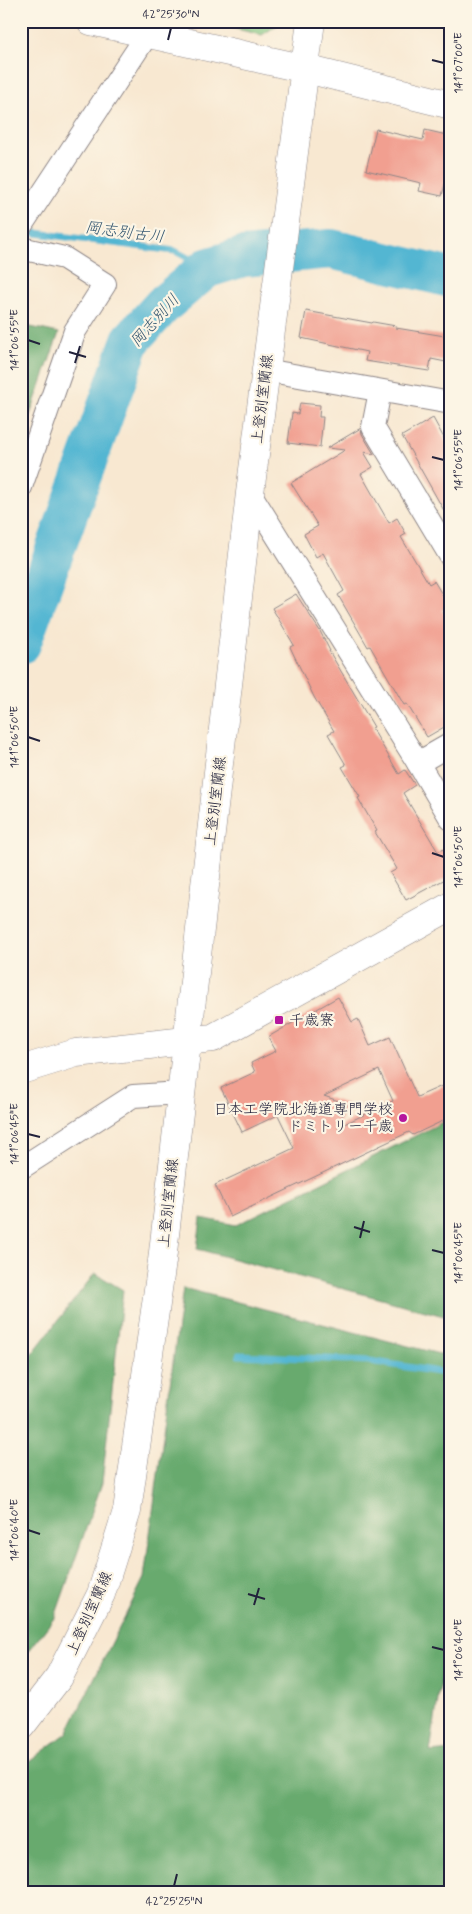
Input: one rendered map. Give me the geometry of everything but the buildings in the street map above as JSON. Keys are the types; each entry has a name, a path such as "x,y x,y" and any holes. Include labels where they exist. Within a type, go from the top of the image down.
{"main road":[{"path":"92,21 306,69 451,105"},
{"name":"上登別室蘭線","path":"21,1726 59,1678 101,1594 127,1511 162,1261 250,492 311,21"},
{"path":"21,1070 76,1053 212,1038 451,906"}],"street":[{"path":"21,226 147,34"},
{"path":"21,248 64,258 105,284 75,331 21,487"},
{"path":"265,370 451,404"},
{"path":"380,391 373,427 451,557"},
{"path":"250,492 451,819"},
{"path":"418,763 451,744"},
{"path":"21,1168 133,1096 180,1093"}],"green space":[{"path":"203,21 280,21 279,24 262,35"},
{"path":"21,325 59,333 21,440"},
{"path":"451,1118 451,1318 197,1249 201,1218 236,1225"},
{"path":"95,1273 123,1290 102,1483 55,1617 21,1661 21,1368"},
{"path":"183,1288 451,1357 451,1615 430,1752 451,1750 451,1893 21,1893 21,1768 67,1733 144,1578"}],"waterway":[{"name":"岡志別古川","path":"36,233 175,251 207,268"},
{"name":"岡志別川","path":"21,644 131,340 164,304 207,268 243,257 331,249 451,278"},
{"path":"239,1355 369,1361 451,1374"}],"place":[{"name":"千歳寮","path":"279,1020"},
{"name":"日本工学院北海道専門学校 ドミトリー千歳","path":"403,1118"}]}
